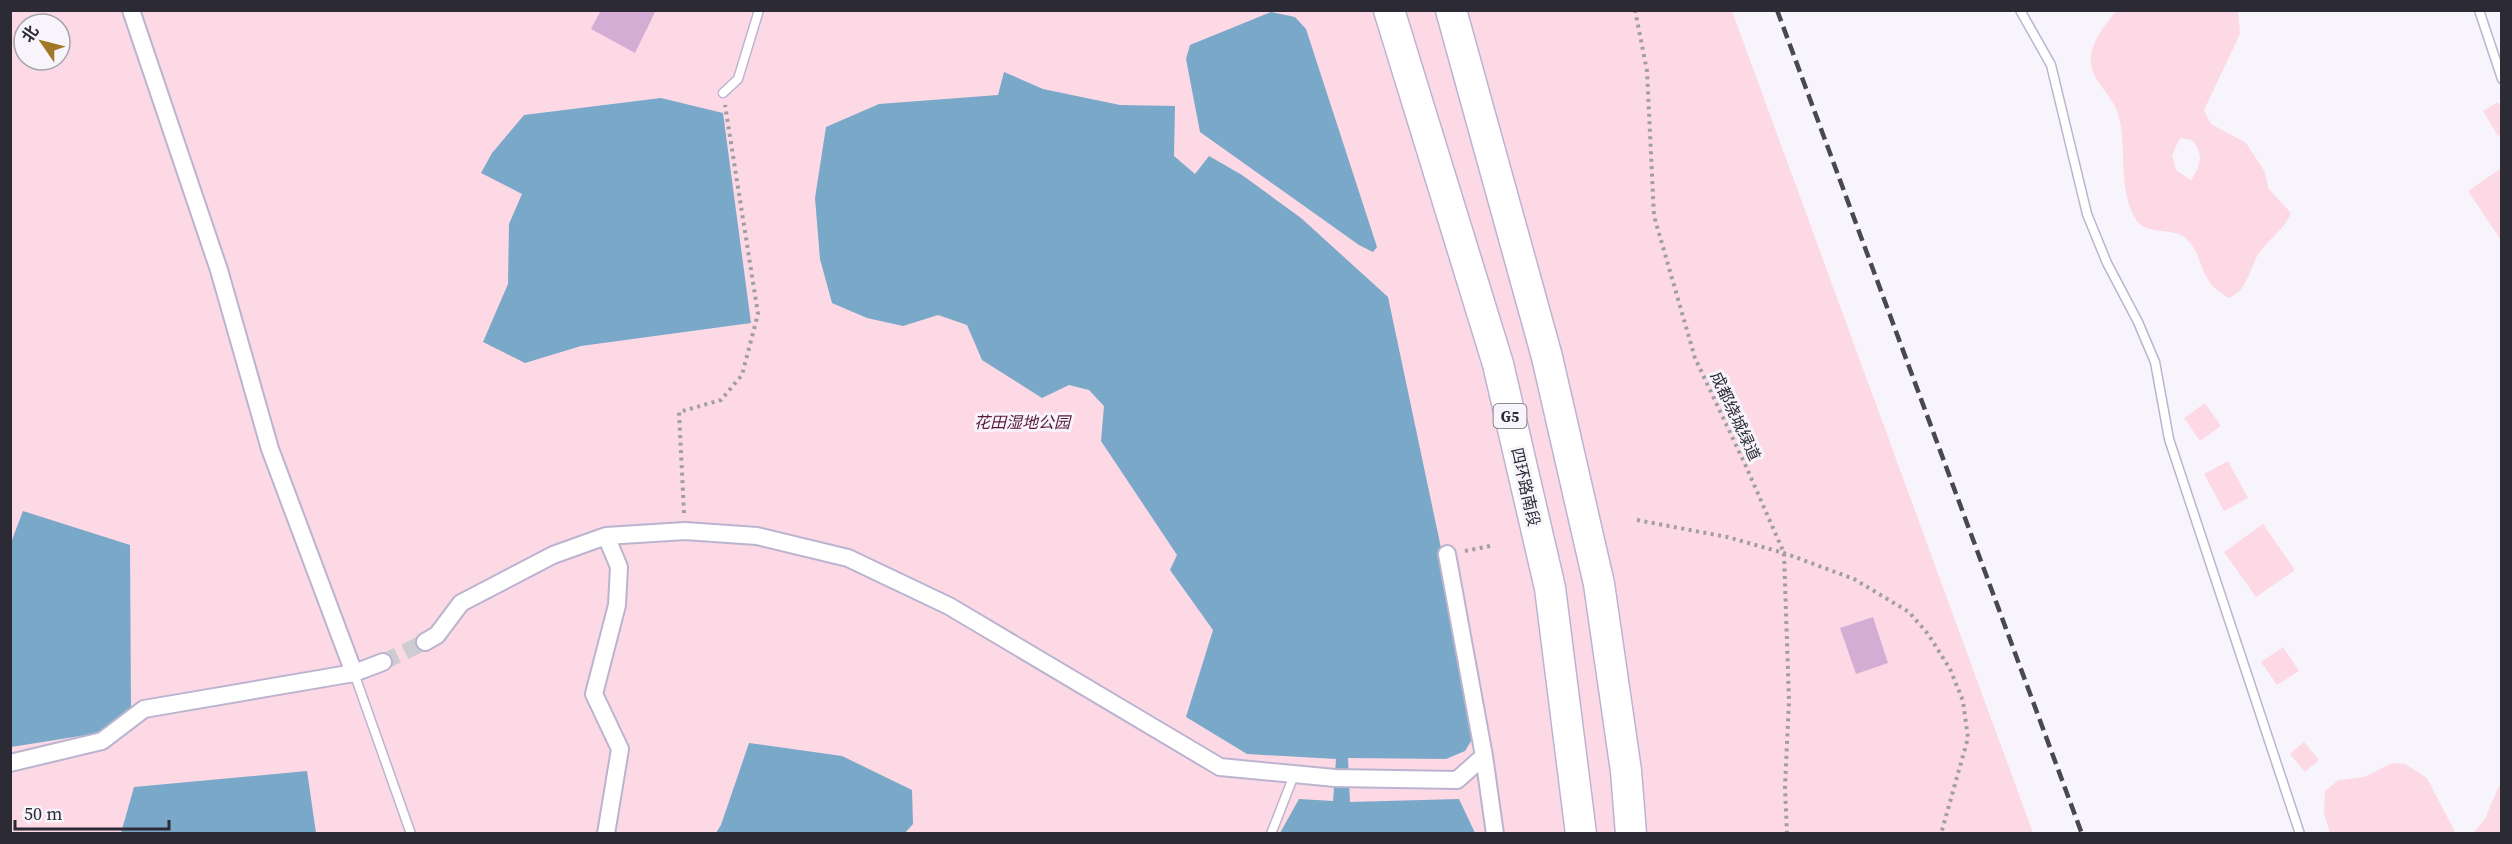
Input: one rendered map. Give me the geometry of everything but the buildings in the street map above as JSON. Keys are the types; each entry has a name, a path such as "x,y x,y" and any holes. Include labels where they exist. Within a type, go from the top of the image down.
{"highway":[{"name":"四环路南段","path":"1389,10 1500,375 1550,588 1578,799 1579,834"},
{"path":"1451,10 1552,379 1599,584 1626,771 1631,834"},
{"path":"1626,771 1640,834"}],"street":[{"path":"131,10 219,270 270,449 354,673"},
{"path":"425,642 437,635 461,603 553,555 606,536 685,531 757,536 848,558 950,606 1220,767 1342,778 1457,780 1484,756"},
{"path":"606,536 619,567 617,605 594,694 620,749 606,834"},
{"path":"1447,554 1484,756 1495,834"},
{"path":"10,763 102,741 144,709 354,673 383,662"}],"lane":[{"path":"723,93 738,79 759,10"},
{"path":"2020,10 2051,65 2087,214 2107,263 2138,322 2155,362 2169,439 2300,834"},
{"path":"2479,10 2502,79"},
{"path":"354,673 411,834"},
{"path":"1271,834 1294,775"}],"path":[{"name":"成都绕城绿道","path":"1635,10 1647,71 1654,216 1695,358 1784,553 1789,701 1785,787 1787,834"},
{"path":"685,531 679,412 721,400 742,375 758,314 723,93"},
{"path":"1637,520 1727,537 1784,553 1854,579 1909,612 1928,634 1950,669 1963,701 1968,738 1941,834"},
{"path":"1447,554 1490,546"}],"green space":[{"name":"花田湿地公园","path":"10,11 1732,11 2033,833 11,833"},
{"path":"2116,11 2238,11 2240,34 2204,110 2211,124 2246,143 2265,172 2268,188 2291,213 2259,253 2240,291 2228,298 2211,284 2193,247 2184,237 2139,224 2129,205 2117,111 2095,76 2091,63 2095,42","holes":["2180,138 2192,140 2196,145 2200,160 2191,180 2176,170 2172,155"]},
{"path":"2498,102 2501,109 2501,134 2498,136 2483,111"},
{"path":"2500,169 2502,172 2500,239 2468,191"},
{"path":"2205,403 2221,426 2200,441 2184,418"},
{"path":"2228,461 2248,498 2224,511 2204,474"},
{"path":"2263,524 2295,570 2256,597 2224,552"},
{"path":"2283,647 2299,671 2277,685 2261,662"},
{"path":"2304,742 2319,760 2305,772 2290,754"},
{"path":"2392,763 2405,764 2427,778 2455,832 2467,833 2330,833 2324,814 2325,791 2339,780 2364,777"},
{"path":"2501,784 2501,833 2473,833 2485,819"}],"water":[{"path":"1271,12 1295,17 1306,29 1377,247 1373,252 1359,245 1200,132 1186,59 1190,45"},
{"path":"1004,72 1043,89 1120,105 1175,106 1174,156 1195,174 1209,156 1242,175 1301,218 1388,297 1479,728 1465,751 1446,759 1348,758 1350,802 1459,799 1475,833 1280,833 1299,799 1333,801 1336,759 1247,754 1186,717 1213,630 1170,570 1177,555 1101,441 1104,406 1089,390 1069,385 1042,398 982,360 967,325 938,315 903,326 867,318 832,303 820,259 815,198 826,127 879,104 998,95"},
{"path":"661,98 723,113 751,323 581,346 525,363 483,342 508,284 509,224 522,194 481,173 492,153 524,115"},
{"path":"23,511 130,545 131,712 99,733 11,747 10,545"},
{"path":"749,743 842,756 912,790 913,824 904,834 716,833 721,825"},
{"path":"307,771 316,833 121,833 134,787"}],"tunnel":[{"path":"383,662 425,642"}],"railway":[{"path":"1777,10 2082,834"}]}
